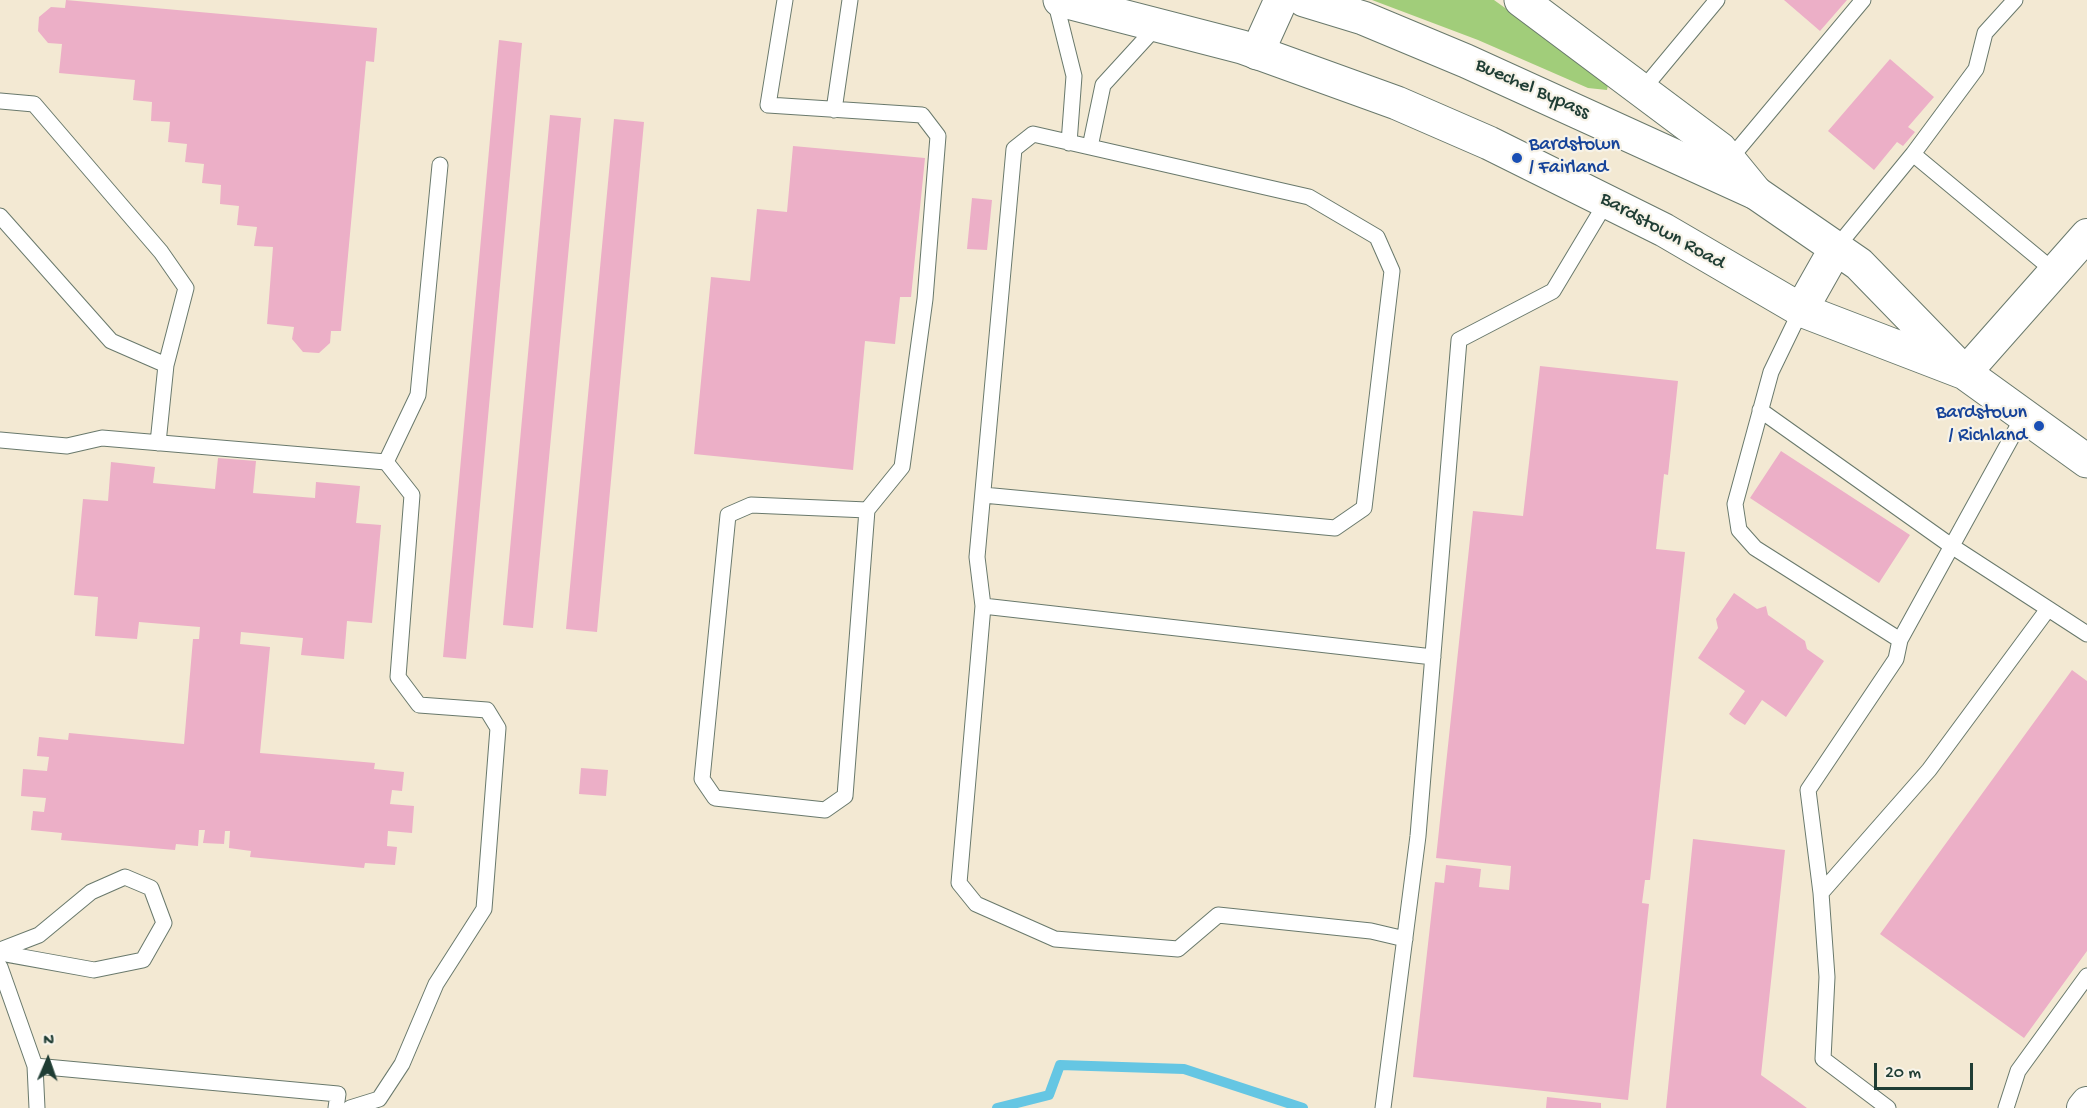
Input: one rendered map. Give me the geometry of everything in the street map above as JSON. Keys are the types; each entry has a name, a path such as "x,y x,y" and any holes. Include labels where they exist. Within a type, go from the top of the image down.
{"main road":[{"path":"1060,0 1159,24 1257,53 1281,0"},
{"name":"Buechel Bypass","path":"1304,0 1363,18 1466,61 1756,193"},
{"name":"Bardstown Road","path":"1521,0 1643,89 1720,149 1756,193 1859,264 1965,373 2087,461"},
{"name":"Bardstown Road","path":"1257,53 1398,104 1489,143 1664,230 1801,310 1965,373"},
{"path":"1801,310 1836,248"}],"street":[{"path":"1965,373 2087,235"},
{"path":"2083,1108 2087,1103"}],"lane":[{"path":"785,0 768,105 922,115 938,136 925,298 902,467 867,510 845,796 825,810 715,798 702,779 728,515 751,505 867,510"},
{"path":"834,110 850,0"},
{"path":"1054,0 1074,76 1069,142"},
{"path":"1643,89 1717,0"},
{"path":"1729,160 1863,0"},
{"path":"1836,248 1913,154 1976,69 1986,33 2015,0"},
{"path":"1090,147 1103,86 1159,24"},
{"path":"0,101 34,104 161,252 186,288 166,365 158,443"},
{"path":"983,495 1335,528 1364,508 1392,271 1377,237 1309,197 1033,134 1014,149 977,557 983,606 959,883 976,904 1055,939 1178,949 1218,915 1371,931 1405,939"},
{"path":"1913,154 2054,272"},
{"path":"386,462 417,394 440,165"},
{"path":"1383,1108 1418,836 1460,340 1553,291 1607,201"},
{"path":"0,216 111,341 166,365"},
{"path":"1801,310 1771,372 1760,410 1735,504 1739,530 1755,548 1900,640"},
{"path":"1760,410 1950,545 2087,634"},
{"path":"1888,1108 1823,1059 1827,977 1821,892 1808,790 1896,659 1900,640 1950,545 2024,416"},
{"path":"0,440 67,446 102,438 386,462 412,495 398,677 419,705 487,710 498,728 484,909 436,984 402,1064 380,1099 350,1108"},
{"path":"983,606 1433,657"},
{"path":"1821,892 1929,770 2048,609"},
{"path":"125,877 151,888 164,923 143,960 94,970 0,951 39,935 91,892 125,877"},
{"path":"0,967 34,1066 37,1108"},
{"path":"2006,1108 2018,1071 2087,976"},
{"path":"34,1066 338,1094 336,1108"}],"green space":[{"path":"1372,0 1494,0 1597,74 1608,85 1607,90 1588,88 1478,40"}],"building":[{"path":"66,0 377,28 374,62 366,61 341,331 331,331 330,343 319,353 303,352 292,339 294,327 267,324 273,247 254,246 257,227 237,225 239,206 220,204 221,185 202,183 204,164 185,162 187,144 168,142 170,122 151,121 152,102 133,100 135,80 59,73 62,44 48,43 38,31 39,17 51,7 65,8"},
{"path":"1784,0 1847,0 1820,31"},
{"path":"499,40 522,43 466,659 443,657"},
{"path":"1890,59 1934,97 1908,127 1915,132 1903,146 1897,142 1874,170 1828,131"},
{"path":"550,115 581,118 533,628 503,625"},
{"path":"614,119 644,122 597,632 566,629"},
{"path":"793,146 925,158 911,297 900,297 895,344 865,341 853,470 694,454 711,277 750,281 757,209 787,212"},
{"path":"972,198 992,200 987,250 967,249"},
{"path":"1540,366 1678,381 1668,475 1664,474 1656,549 1685,552 1650,880 1645,880 1642,903 1649,904 1628,1100 1413,1077 1435,882 1444,883 1446,865 1481,869 1479,887 1509,890 1511,866 1436,858 1473,511 1523,516"},
{"path":"1781,451 1910,535 1879,583 1750,498"},
{"path":"218,458 256,461 253,493 315,498 316,482 360,486 356,523 381,525 372,623 347,621 344,659 301,655 303,638 241,632 240,644 270,647 260,753 375,763 374,769 404,772 402,791 392,790 390,804 414,806 412,833 388,831 387,846 397,847 395,865 365,863 364,868 250,857 251,851 229,848 230,831 225,831 224,844 203,843 205,830 199,830 198,846 176,844 175,850 61,840 62,833 31,830 33,811 44,812 46,798 21,796 23,769 47,771 49,757 37,756 39,737 68,740 69,733 184,744 193,639 199,639 200,627 139,622 137,639 95,636 98,597 74,595 83,499 108,501 111,462 155,467 153,483 215,489"},
{"path":"1734,593 1757,609 1766,606 1768,615 1805,641 1807,649 1824,661 1786,717 1762,700 1745,725 1735,719 1729,714 1745,691 1698,658 1718,628 1716,619"},
{"path":"2072,670 2087,681 2087,951 2024,1038 1880,934"},
{"path":"581,768 608,770 606,796 579,794"},
{"path":"1693,839 1785,850 1761,1075 1807,1108 1666,1108"},
{"path":"1547,1097 1601,1103 1601,1108 1546,1108"}],"waterway":[{"path":"997,1108 1049,1095 1060,1065 1184,1069 1303,1108"}],"place":[{"name":"Bardstown / Fairland","path":"1517,158"},
{"name":"Bardstown / Richland","path":"2039,426"}]}
